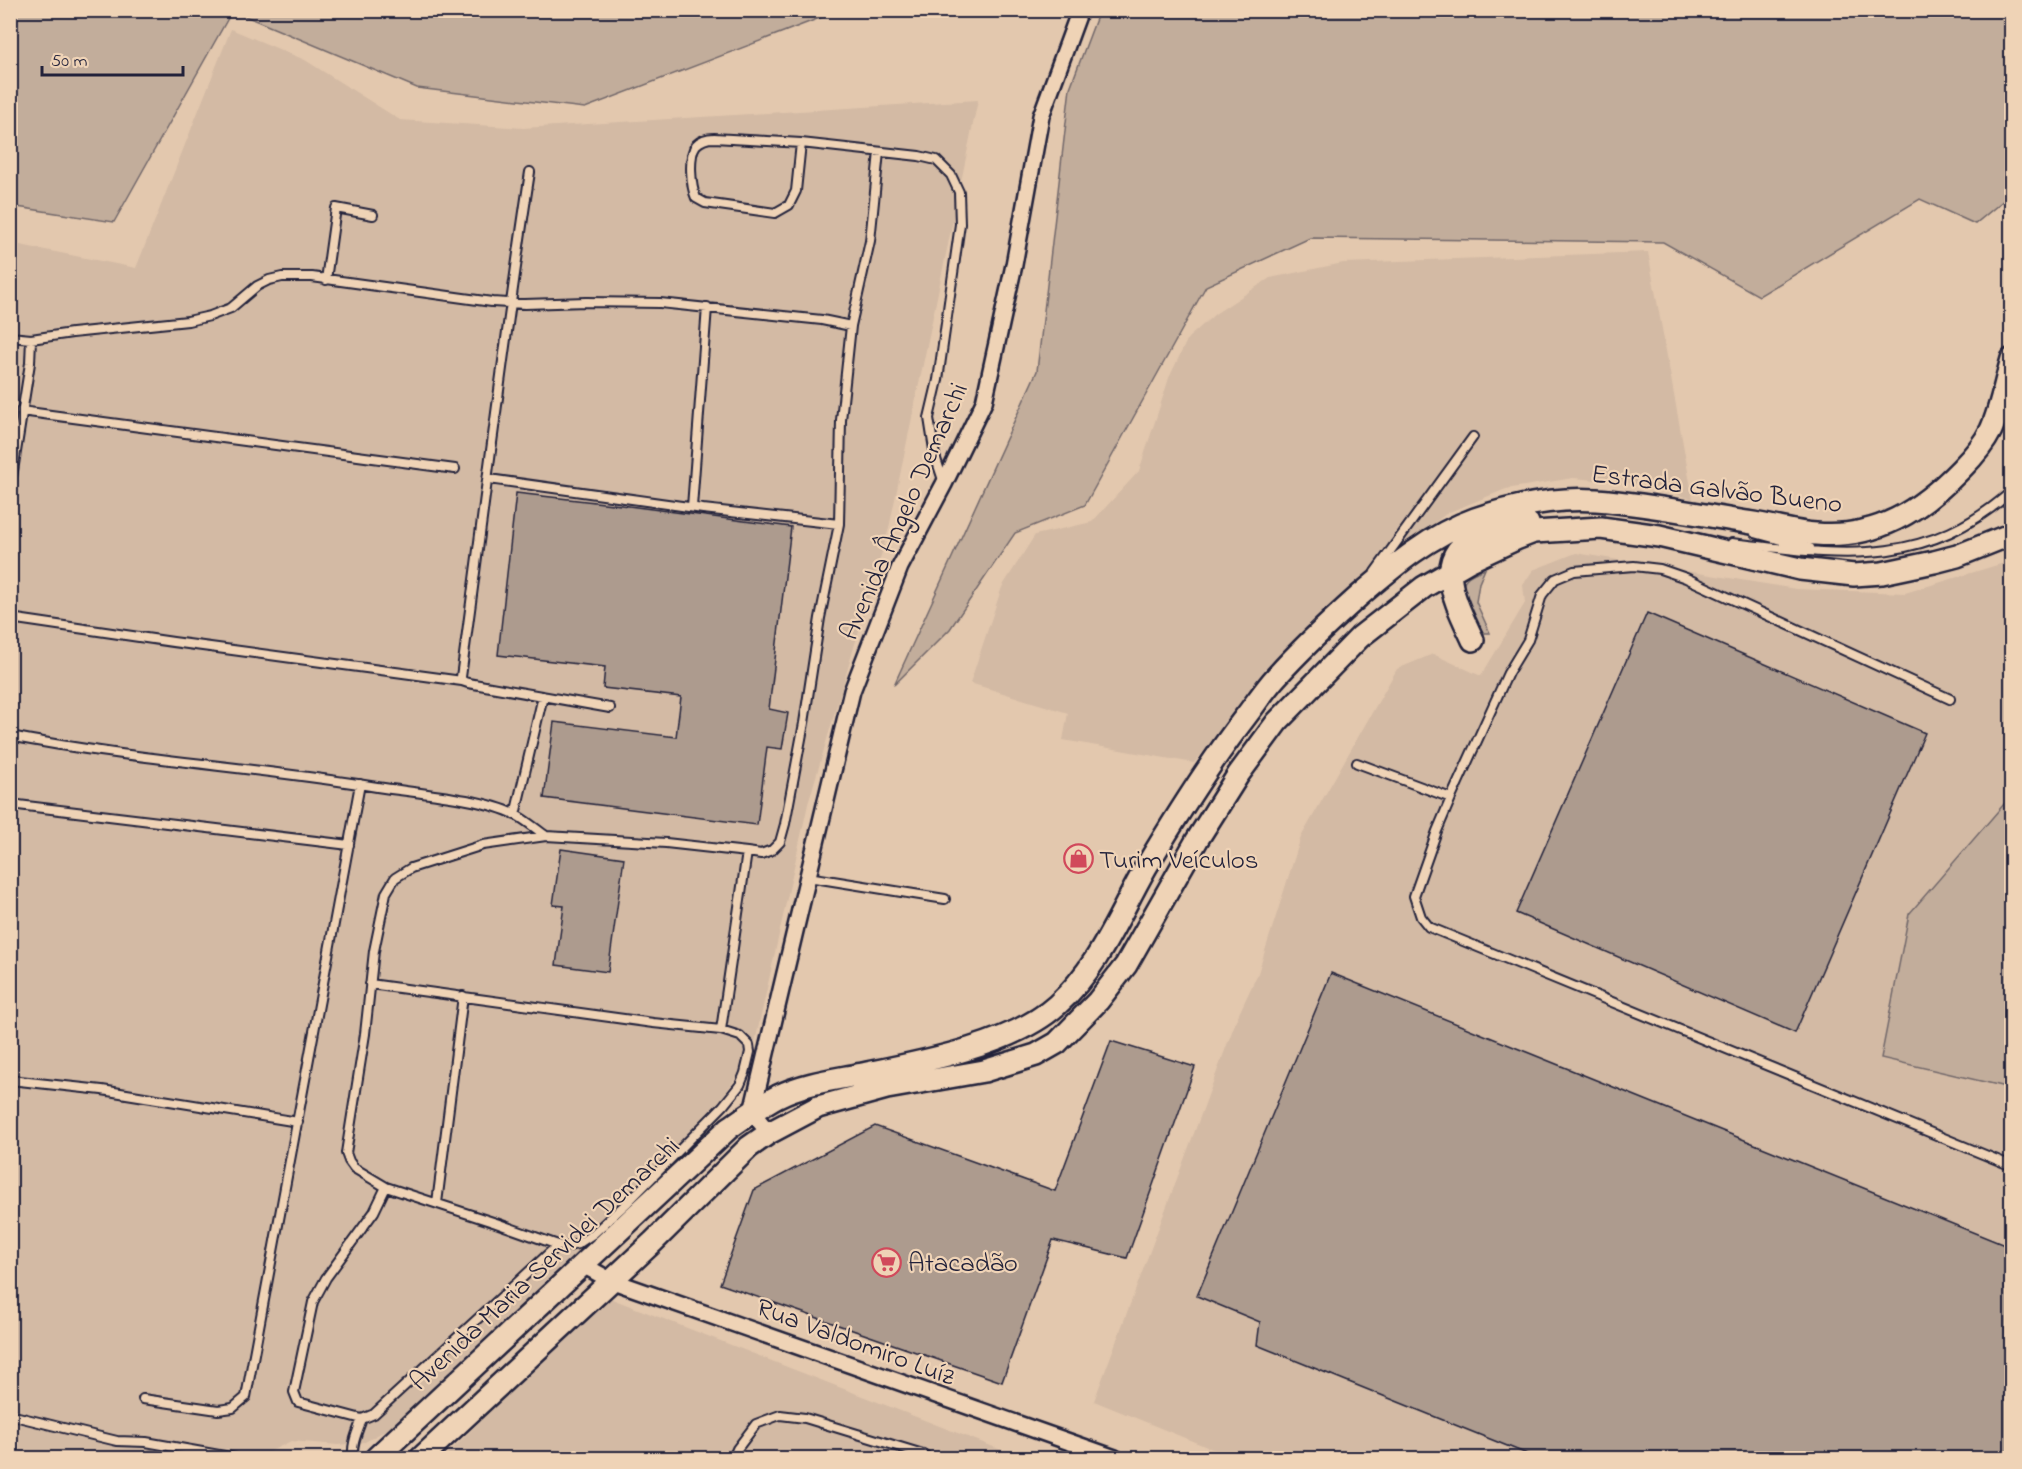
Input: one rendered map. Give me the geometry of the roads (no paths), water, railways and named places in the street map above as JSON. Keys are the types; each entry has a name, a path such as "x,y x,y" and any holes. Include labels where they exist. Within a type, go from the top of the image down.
{"main road":[{"name":"Estrada Galvão Bueno","path":"752,1112 778,1096 816,1083 934,1058 982,1044 1021,1029 1053,1010 1080,984 1104,947 1146,868 1212,760 1274,679 1334,617 1393,566 1440,535 1472,520 1518,506 1592,500 1640,505 1816,534 1846,534 1868,530 1893,521 1925,503 1977,453 1991,430 2012,359"},
{"path":"1473,640 1455,600 1450,573 1452,557 1461,546 1482,534 1549,518 1620,517 1675,511"},
{"name":"Estrada Galvão Bueno","path":"769,1133 818,1107 887,1088 984,1071 1036,1055 1057,1043 1098,1001 1126,965 1203,831 1238,775 1277,722 1360,637 1424,587 1516,539 1534,532 1601,528 1659,536 1800,569 1854,575 1882,573 1934,562 2012,534"},
{"name":"Avenida Maria Servidei Demarchi","path":"376,1458 729,1128 752,1112"},
{"name":"Avenida Maria Servidei Demarchi","path":"421,1458 653,1242 749,1147 769,1133"}],"street":[{"name":"Avenida Ângelo Demarchi","path":"752,1112 852,691 900,567 984,402 1014,265 1041,116 1080,10"},
{"path":"752,1112 769,1133"},
{"name":"Rua Valdomiro Luíz","path":"583,1265 610,1280 1115,1458"}],"lane":[{"path":"801,143 796,191 789,206 775,213 705,203 696,198 690,187 694,151 697,144 705,139 801,143 936,160 951,175 959,192 960,224 938,380 929,418 934,456 944,484"},
{"path":"370,984 653,1023 721,1030 740,1036 749,1045 749,1063 740,1085 723,1106 628,1202 593,1234 578,1244 564,1247 386,1187 354,1168 346,1153 365,1034 370,984 374,951 386,893 395,878 411,868 483,845 546,836 666,843 761,854 772,850 780,842 804,723 820,618 839,524 841,420 850,326 870,241 879,152"},
{"path":"462,681 510,303 530,172"},
{"path":"326,280 336,208 373,215"},
{"path":"10,337 31,339 188,321 231,308 257,286 282,277 312,277 510,303 660,303 707,307 822,320 850,326"},
{"path":"692,507 707,307"},
{"path":"10,490 30,363 31,339"},
{"path":"21,411 455,469"},
{"path":"1361,594 1395,543 1473,437"},
{"path":"489,479 692,507 839,524"},
{"path":"1659,536 1832,554 1868,554 1890,551 1936,538 1979,517 2012,491"},
{"path":"1675,511 1832,554"},
{"path":"1950,699 1686,578 1660,569 1634,566 1574,571 1555,579 1542,595 1528,640 1508,673 1451,798 1414,896 1420,917 1429,927 2012,1166"},
{"path":"10,618 462,681 610,708"},
{"path":"515,815 543,696"},
{"path":"10,736 63,746 360,784 465,801 495,807 515,815 546,836"},
{"path":"1357,763 1451,798"},
{"path":"143,1399 219,1410 233,1408 246,1397 360,784"},
{"path":"10,804 349,845"},
{"path":"721,1030 747,852"},
{"path":"808,876 945,899"},
{"path":"437,1203 463,996"},
{"path":"10,1080 102,1090 298,1122"},
{"path":"386,1187 374,1212 326,1278 313,1302 294,1392 298,1402 362,1419 374,1414 558,1245"},
{"path":"10,1415 117,1441 146,1442 236,1458"},
{"path":"734,1458 737,1449 756,1424 780,1415 805,1418 923,1454 928,1458"},
{"path":"354,1458 352,1454 362,1419"}],"place":[{"name":"Turim Veículos","path":"1078,859"},
{"name":"Atacadão","path":"887,1262"}]}
